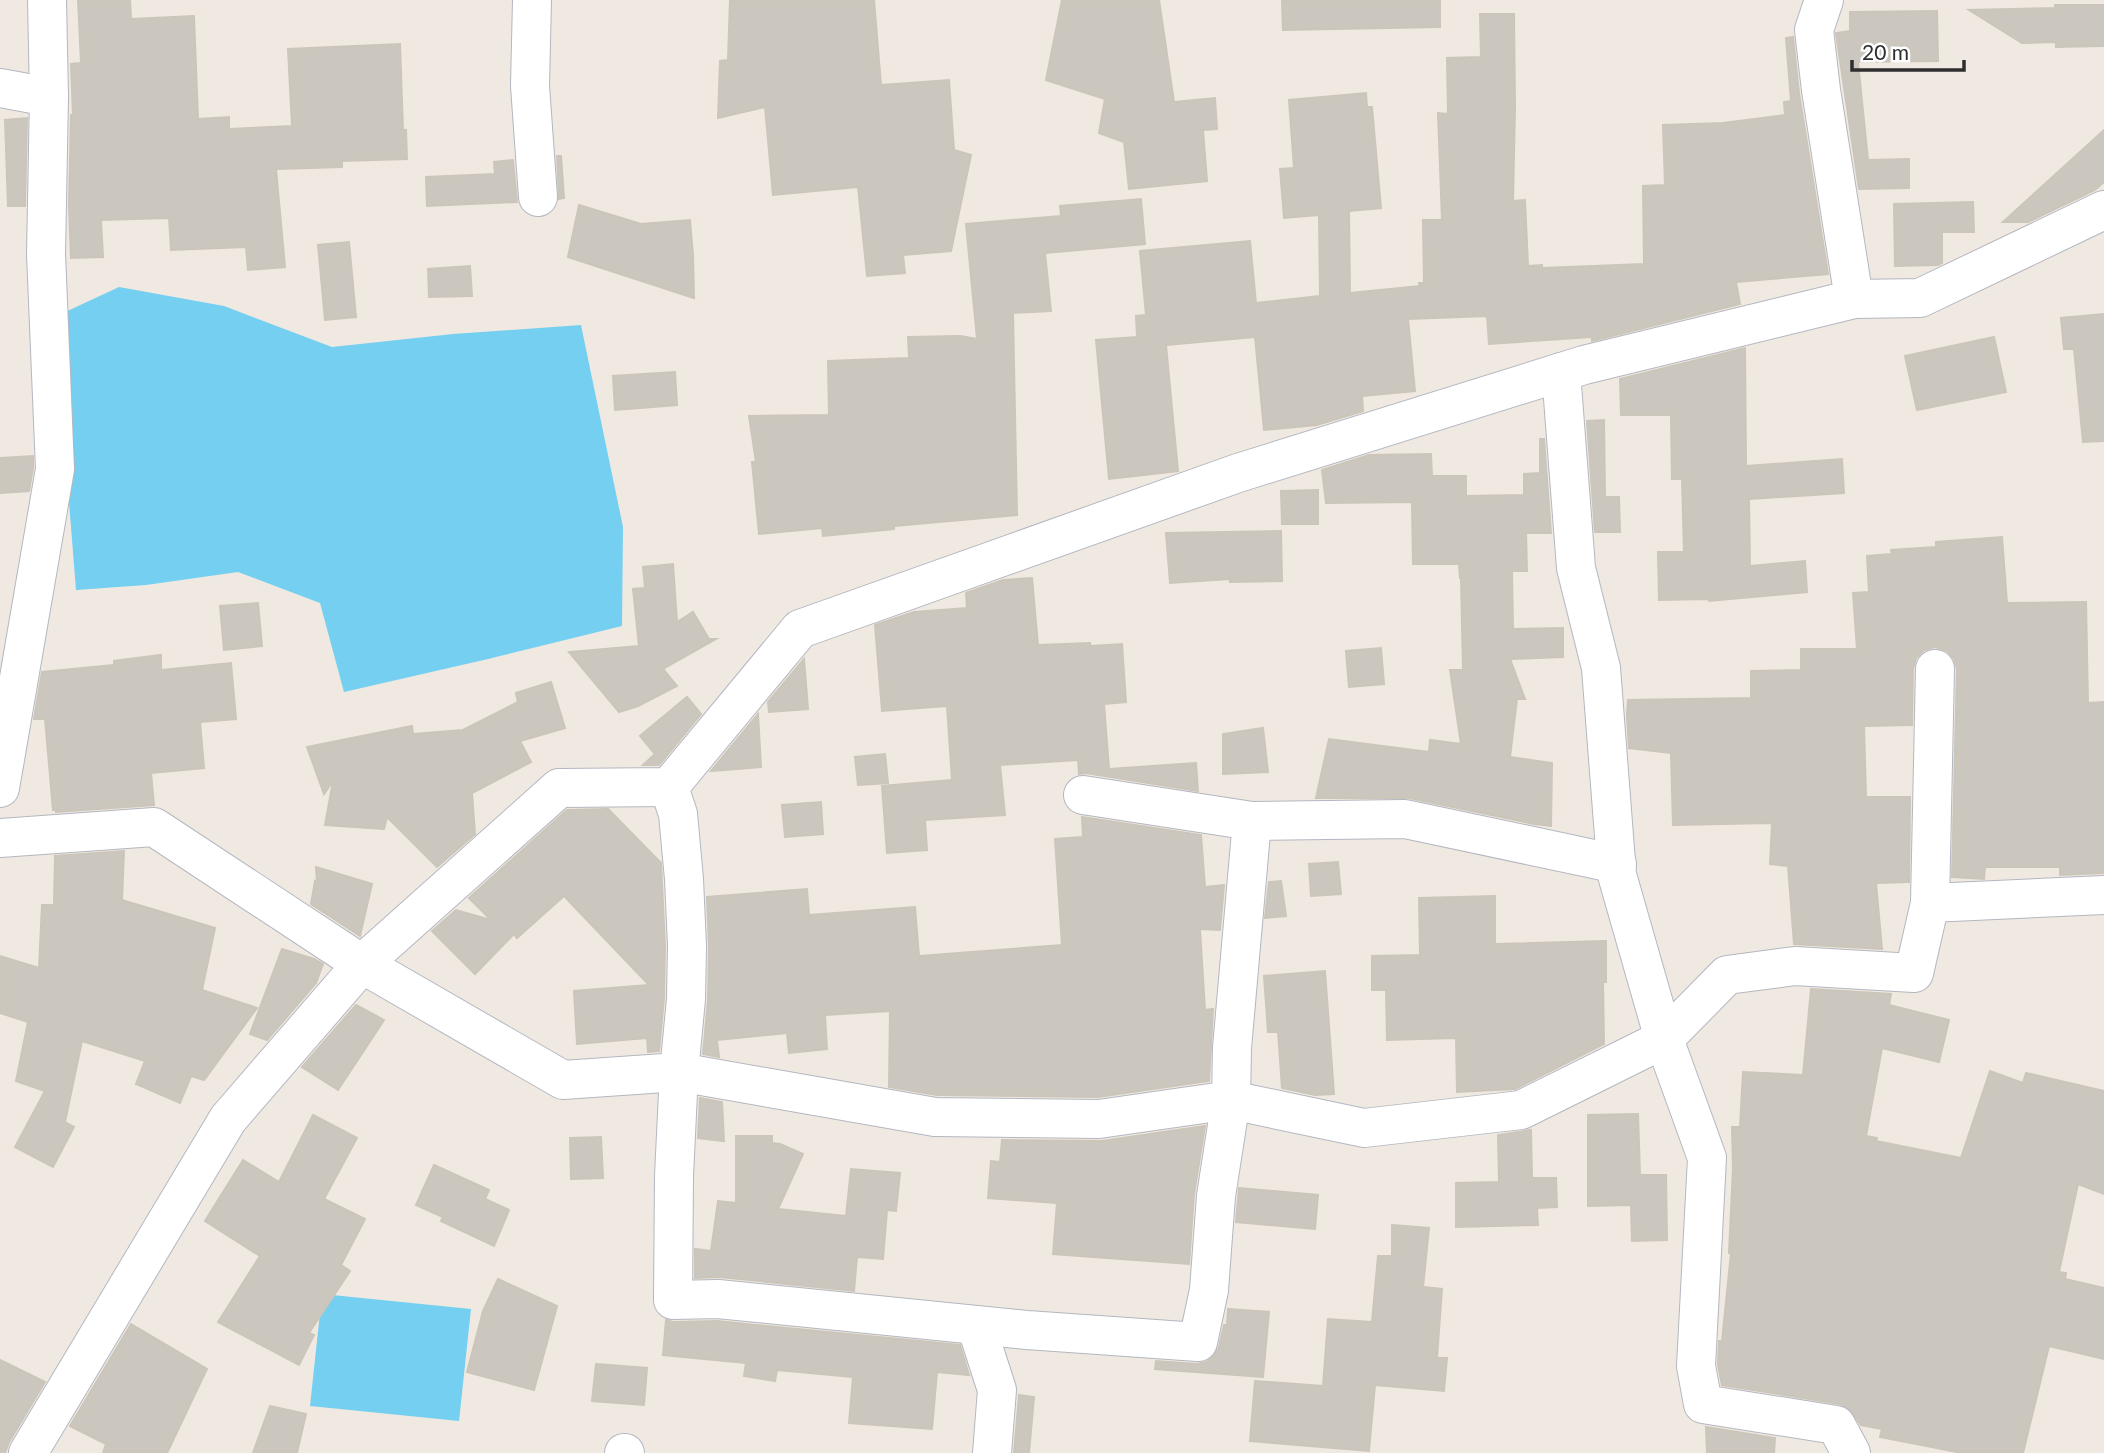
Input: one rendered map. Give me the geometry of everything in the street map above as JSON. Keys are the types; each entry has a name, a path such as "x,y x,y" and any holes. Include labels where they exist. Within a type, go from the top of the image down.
{"street":[{"path":"0,788 55,469 46,254 49,97 47,0"},
{"path":"531,0 530,86 538,197"},
{"path":"1824,0 1814,30 1854,299"},
{"path":"0,88 49,97"},
{"path":"669,788 800,629 1238,473 1561,372 1854,299 1920,298 2104,210"},
{"path":"1561,372 1576,568 1601,668 1618,875 1664,1039 1707,1158 1696,1366 1703,1404 1836,1425 1851,1453"},
{"path":"0,838 154,827 362,964 563,1080 679,1072 935,1117 1099,1119 1231,1100 1364,1128 1521,1110 1664,1039 1727,975 1795,966 1914,973 1930,902 1935,669"},
{"path":"28,1453 228,1119 362,964 559,788 669,788"},
{"path":"669,788 678,814 685,893 686,999 674,1176 673,1300 718,1299 976,1325 1198,1342 1209,1290 1216,1196 1231,1100 1232,1048 1252,821"},
{"path":"1083,795 1252,821 1405,819 1617,864"},
{"path":"1930,902 2104,895"},
{"path":"976,1325 998,1391 992,1453"}],"water":[{"path":"119,287 224,306 332,347 453,334 581,325 623,527 622,626 344,692 320,603 238,572 146,585 76,590 69,502 61,314"},
{"path":"322,1294 471,1309 459,1421 310,1406"}],"building":[{"path":"78,0 130,0 131,19 194,16 198,119 229,117 229,129 292,126 288,49 400,44 403,130 406,130 407,159 342,161 342,167 276,169 285,267 248,270 246,247 171,250 169,218 101,220 103,257 71,258 71,64 81,63"},
{"path":"730,0 874,0 881,85 949,80 954,150 971,155 951,251 903,255 905,273 867,276 858,187 773,195 765,107 718,118 720,61 728,60"},
{"path":"1062,0 1159,0 1174,102 1215,98 1217,129 1203,130 1207,181 1129,189 1124,142 1099,133 1105,99 1046,80"},
{"path":"1282,0 1440,0 1440,27 1283,30"},
{"path":"2055,5 2104,5 2104,46 2056,47 2056,42 2022,43 1969,10 2055,8"},
{"path":"1937,11 1938,61 1858,62 1868,160 1909,159 1909,188 1859,189 1836,33 1850,31 1850,12"},
{"path":"1480,14 1514,14 1513,201 1525,200 1528,266 1542,265 1542,268 1644,264 1643,186 1665,185 1663,125 1723,123 1785,115 1784,102 1791,101 1786,38 1793,37 1799,93 1828,274 1736,282 1740,304 1592,341 1592,337 1489,344 1487,316 1408,319 1415,391 1362,396 1363,411 1317,425 1264,430 1255,337 1166,345 1178,471 1109,479 1096,340 1137,337 1136,316 1146,315 1140,251 1250,241 1256,303 1320,296 1319,215 1284,218 1280,169 1294,168 1289,100 1366,93 1367,107 1372,107 1381,208 1349,211 1350,293 1420,286 1419,283 1424,283 1423,220 1442,220 1438,113 1448,114 1447,58 1481,57"},
{"path":"27,118 25,206 8,206 5,120"},
{"path":"2104,130 2104,182 2095,190 2028,222 2003,222"},
{"path":"557,156 561,156 564,198 559,199"},
{"path":"513,160 517,202 427,206 426,177 495,174 494,162"},
{"path":"1141,199 1145,244 1045,253 1051,311 1013,313 1017,515 894,526 894,529 823,536 822,528 759,534 752,462 756,462 749,416 829,415 828,361 909,358 908,337 960,336 977,339 966,224 1061,216 1060,206"},
{"path":"1973,202 1974,232 1942,232 1942,263 1895,266 1894,204"},
{"path":"579,205 641,224 690,220 694,298 568,257"},
{"path":"349,242 356,317 325,320 318,245"},
{"path":"470,266 472,296 429,297 428,269"},
{"path":"2104,314 2104,441 2083,442 2074,349 2064,349 2061,318"},
{"path":"1994,337 2006,392 1917,410 1905,356"},
{"path":"1745,348 1746,466 1842,459 1844,493 1749,499 1750,566 1805,561 1807,592 1709,601 1659,600 1658,552 1684,552 1682,479 1672,479 1671,415 1621,415 1620,379"},
{"path":"675,372 677,405 615,410 613,376"},
{"path":"1604,420 1605,497 1619,497 1620,532 1595,532 1587,421"},
{"path":"1540,439 1544,439 1551,533 1526,533 1527,571 1512,571 1513,629 1563,628 1563,657 1510,659 1525,699 1517,699 1510,757 1552,763 1551,826 1409,798 1316,798 1329,739 1429,752 1430,740 1461,744 1450,670 1463,670 1459,564 1413,564 1412,502 1326,503 1322,470 1369,455 1431,454 1432,476 1466,476 1466,496 1524,495 1524,474 1540,473"},
{"path":"33,456 29,491 0,493 0,458"},
{"path":"1318,490 1318,524 1282,524 1281,491"},
{"path":"1281,531 1282,581 1230,582 1230,579 1170,583 1166,533"},
{"path":"2002,537 2007,603 2086,602 2088,703 2104,702 2104,873 2060,875 2060,867 1985,867 1984,879 1952,877 1957,669 1954,659 1947,651 1935,647 1924,650 1916,658 1913,669 1912,725 1864,726 1866,797 1910,797 1909,882 1876,883 1882,949 1794,944 1788,866 1770,864 1772,823 1673,825 1671,753 1629,748 1628,700 1751,698 1751,671 1801,670 1801,649 1857,649 1853,593 1869,592 1867,556 1892,554 1891,550 1936,547 1936,542"},
{"path":"673,564 677,622 693,612 709,639 716,639 663,669 677,686 638,706 619,712 569,652 639,646 633,589 645,588 643,567"},
{"path":"1032,578 1038,645 1122,644 1126,702 1104,704 1109,769 1196,763 1198,791 1079,774 1078,760 1000,765 1005,815 925,820 927,850 887,853 882,786 952,780 947,706 882,711 875,625 914,612 967,608 966,593 1003,580"},
{"path":"258,603 262,646 224,650 220,606"},
{"path":"1381,648 1384,684 1349,687 1346,651"},
{"path":"161,655 161,670 231,663 236,719 200,722 204,768 151,773 154,805 56,812 53,810 45,719 34,719 42,672 114,665 114,661"},
{"path":"804,659 808,709 769,712 768,702"},
{"path":"551,682 565,728 520,741 531,762 472,793 475,834 437,867 387,817 384,829 325,825 333,781 324,794 307,747 412,726 413,734 463,730 518,702 516,693"},
{"path":"687,697 701,714 659,765 643,765 655,754 640,736"},
{"path":"758,714 761,767 711,771"},
{"path":"1263,728 1268,772 1223,774 1223,734"},
{"path":"885,754 888,783 858,785 855,757"},
{"path":"821,802 823,834 785,837 782,805"},
{"path":"608,809 661,863 665,946 659,1051 648,1052 647,1038 577,1044 574,991 649,985 564,896 517,938 514,934 475,974 432,931 456,910 491,920 469,898 567,810"},
{"path":"1082,817 1201,835 1205,887 1224,885 1220,930 1200,929 1205,1010 1213,1009 1209,1081 1098,1097 937,1095 889,1087 890,1011 825,1015 827,1049 789,1053 787,1033 717,1040 719,1057 703,1054 708,1000 707,897 807,889 809,915 915,907 919,956 1062,945 1055,839 1083,837"},
{"path":"124,851 122,900 215,928 202,990 257,1008 204,1080 191,1076 180,1103 136,1084 145,1061 82,1041 65,1122 74,1127 53,1167 15,1147 45,1091 16,1081 28,1022 0,1013 0,956 39,968 42,905 54,905 55,856"},
{"path":"1338,862 1341,894 1311,896 1309,864"},
{"path":"316,867 372,884 360,936 311,904 315,881 317,883"},
{"path":"1281,881 1286,916 1265,918 1269,882"},
{"path":"1495,896 1495,944 1606,941 1606,982 1603,982 1604,1044 1515,1089 1457,1092 1456,1038 1387,1040 1386,990 1372,990 1372,956 1420,955 1419,898"},
{"path":"282,949 323,964 316,983 267,1040 250,1034"},
{"path":"1325,971 1334,1094 1315,1095 1282,1088 1278,1032 1268,1032 1264,976"},
{"path":"1811,989 1891,994 1889,1005 1949,1020 1939,1062 1882,1048 1866,1136 1877,1138 1876,1141 1961,1158 1990,1071 2023,1083 2026,1073 2104,1091 2104,1194 2078,1184 2059,1272 2066,1273 2065,1279 2104,1288 2104,1359 2049,1346 2023,1453 1962,1453 1880,1437 1882,1429 1861,1425 1849,1408 1840,1404 1722,1385 1718,1365 1731,1253 1732,1127 1740,1127 1743,1072 1803,1075"},
{"path":"356,1005 384,1020 338,1090 302,1067"},
{"path":"700,1098 722,1102 724,1141 698,1138"},
{"path":"1638,1114 1640,1175 1666,1175 1667,1240 1632,1241 1631,1205 1588,1206 1588,1115"},
{"path":"313,1115 357,1138 324,1199 365,1219 341,1265 350,1271 309,1333 314,1335 299,1365 218,1322 260,1256 205,1221 243,1160 279,1182"},
{"path":"1205,1126 1194,1194 1189,1264 1053,1254 1057,1203 988,1198 991,1161 1000,1162 1002,1140 1102,1141"},
{"path":"1531,1130 1532,1178 1556,1178 1557,1207 1537,1208 1538,1225 1456,1227 1456,1183 1499,1182 1498,1135"},
{"path":"736,1136 772,1136 772,1143 803,1154 778,1209 846,1216 851,1169 900,1173 896,1211 887,1210 883,1259 857,1257 854,1291 720,1277 695,1278 695,1249 711,1251 718,1201 736,1203"},
{"path":"601,1137 603,1178 571,1179 570,1138"},
{"path":"434,1165 489,1190 485,1199 509,1210 494,1246 441,1221 443,1217 416,1205"},
{"path":"1239,1188 1318,1195 1315,1229 1236,1222"},
{"path":"1392,1225 1429,1228 1423,1287 1442,1289 1437,1358 1447,1358 1444,1391 1375,1385 1369,1451 1250,1441 1255,1381 1323,1386 1328,1319 1372,1322 1378,1256 1392,1256"},
{"path":"498,1279 557,1306 534,1390 467,1372 483,1311"},
{"path":"1228,1309 1269,1312 1263,1377 1155,1369 1156,1361 1197,1364 1214,1356 1224,1325 1227,1325"},
{"path":"666,1320 717,1321 960,1345 969,1375 937,1372 932,1429 849,1423 853,1377 777,1370 775,1381 744,1376 746,1363 663,1355"},
{"path":"131,1324 207,1369 167,1453 103,1453 106,1444 70,1426"},
{"path":"0,1360 45,1382 5,1453 0,1453"},
{"path":"596,1364 647,1368 644,1405 592,1401"},
{"path":"1019,1395 1034,1397 1029,1453 1014,1453"},
{"path":"270,1406 306,1414 297,1453 253,1453"},
{"path":"1706,1427 1775,1438 1774,1453 1707,1453"}]}
